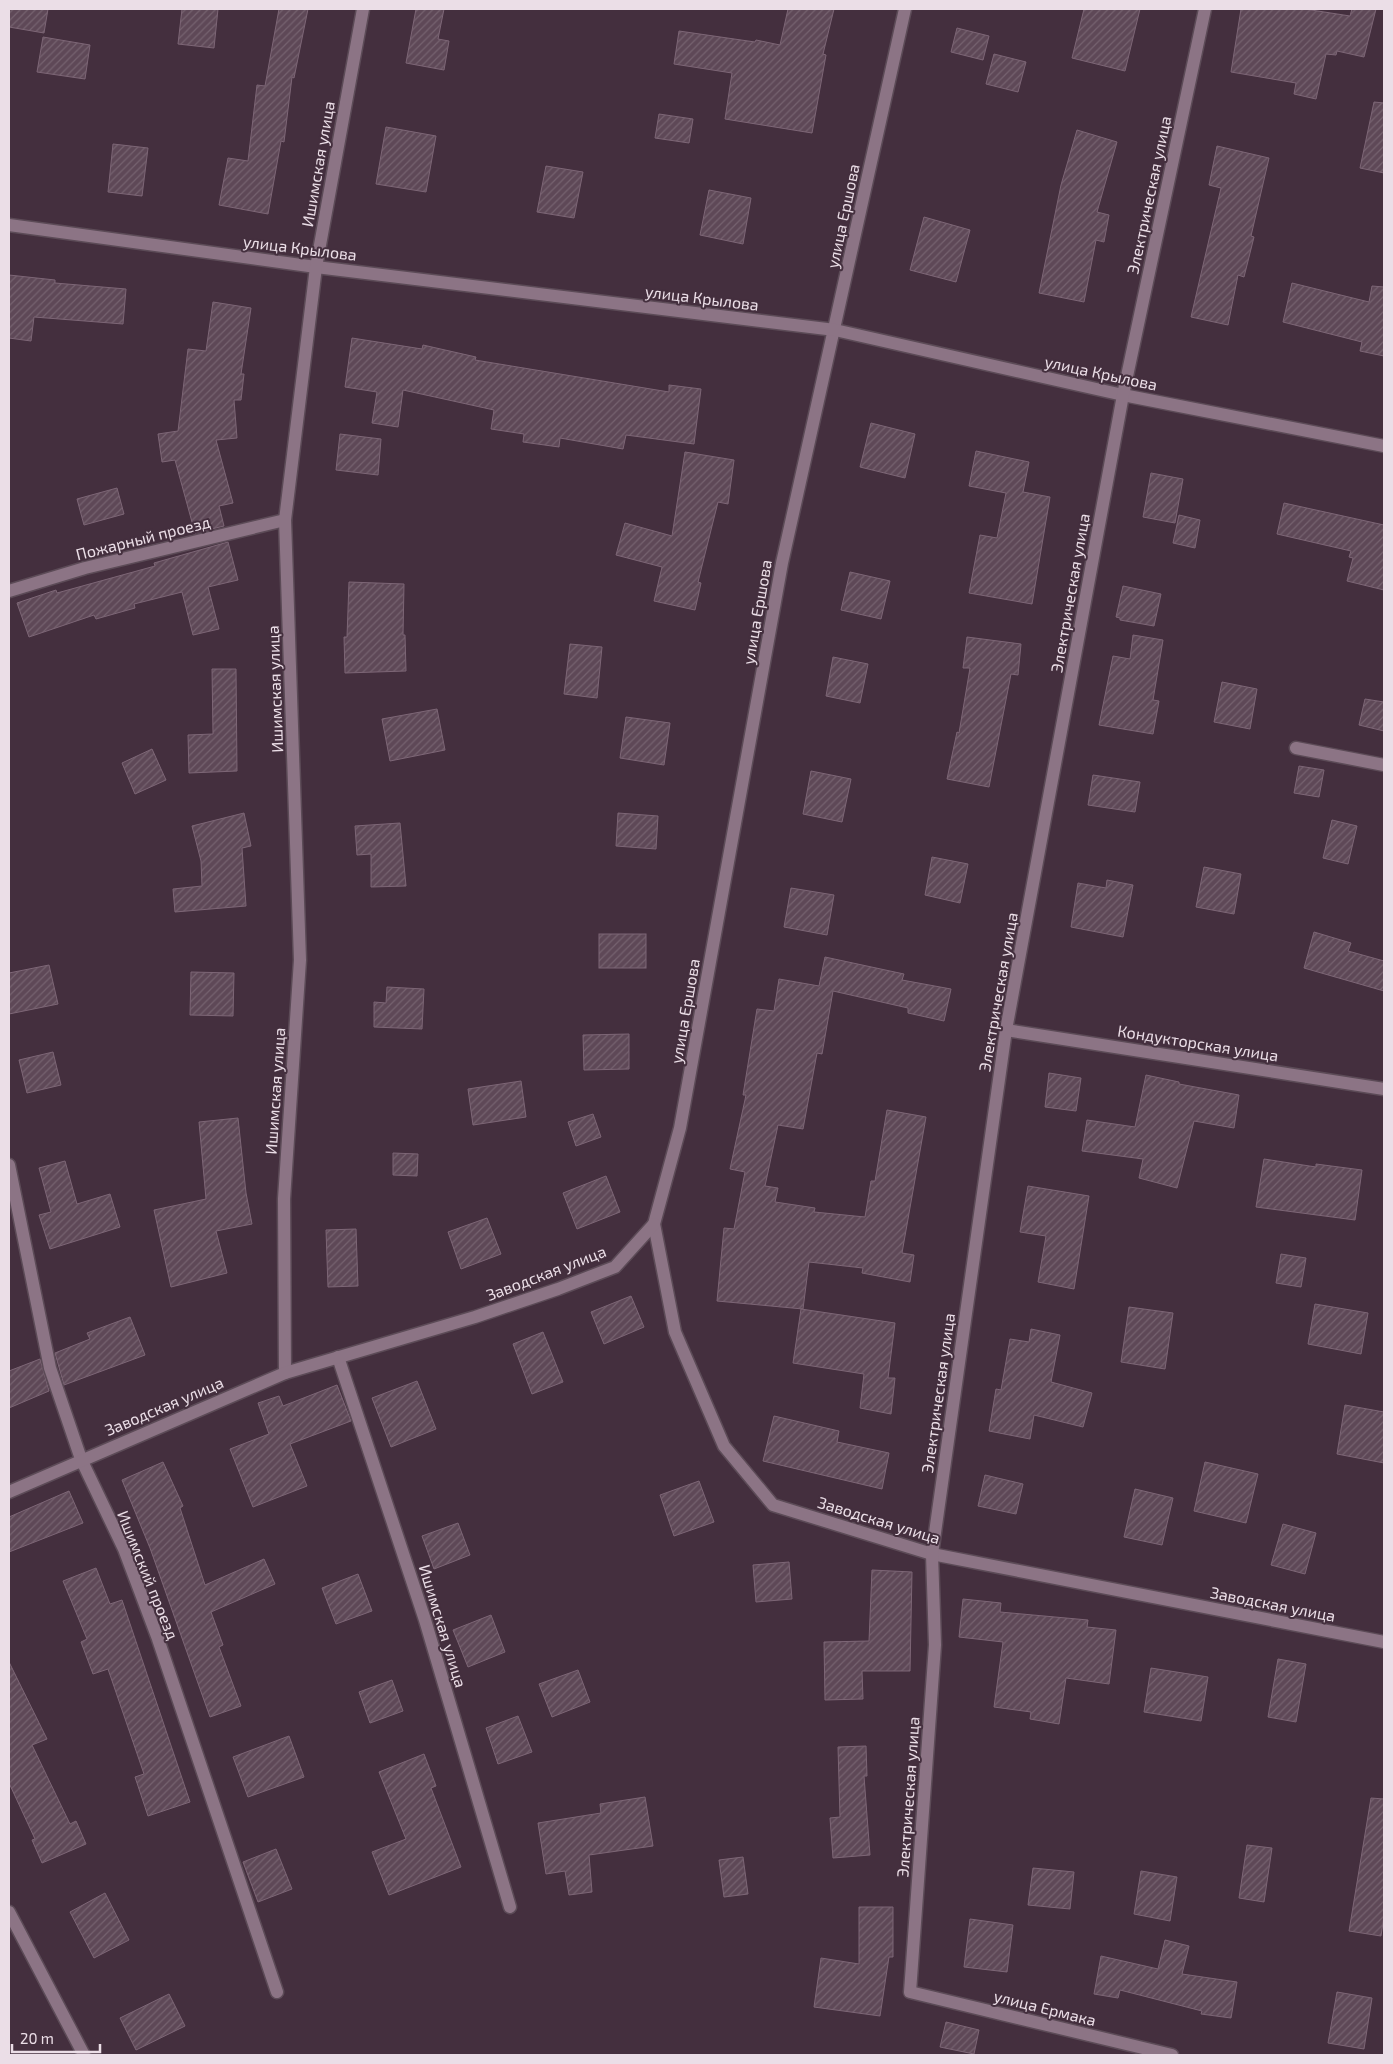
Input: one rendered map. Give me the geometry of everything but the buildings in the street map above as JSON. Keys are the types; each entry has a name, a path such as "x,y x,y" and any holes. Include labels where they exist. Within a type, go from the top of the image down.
{"street":[{"name":"Ишимская улица","path":"285,1373 284,1198 300,960 285,520 316,267 363,9"},
{"name":"улица Ершова","path":"654,1224 680,1128 782,563 905,9"},
{"name":"Электрическая улица","path":"910,1992 935,1644 932,1554 1006,1030 1123,395 1205,9"},
{"name":"улица Крылова","path":"9,225 316,267 834,330 1123,395 1384,446"},
{"name":"Пожарный проезд","path":"9,590 85,568 285,520"},
{"path":"1296,748 1384,765"},
{"name":"Кондукторская улица","path":"1006,1030 1384,1088"},
{"name":"Ишимский проезд","path":"9,1165 50,1368 81,1459 124,1549 158,1639 277,1992"},
{"name":"Заводская улица","path":"9,1492 81,1459 285,1373 475,1317 558,1290 616,1267 654,1224"},
{"name":"Заводская улица","path":"654,1224 675,1332 724,1446 773,1505 932,1554 1384,1642"},
{"name":"Ишимская улица","path":"338,1357 425,1620 510,1907"},
{"path":"9,1912 84,2055"},
{"name":"улица Ермака","path":"910,1992 1172,2055"}]}
